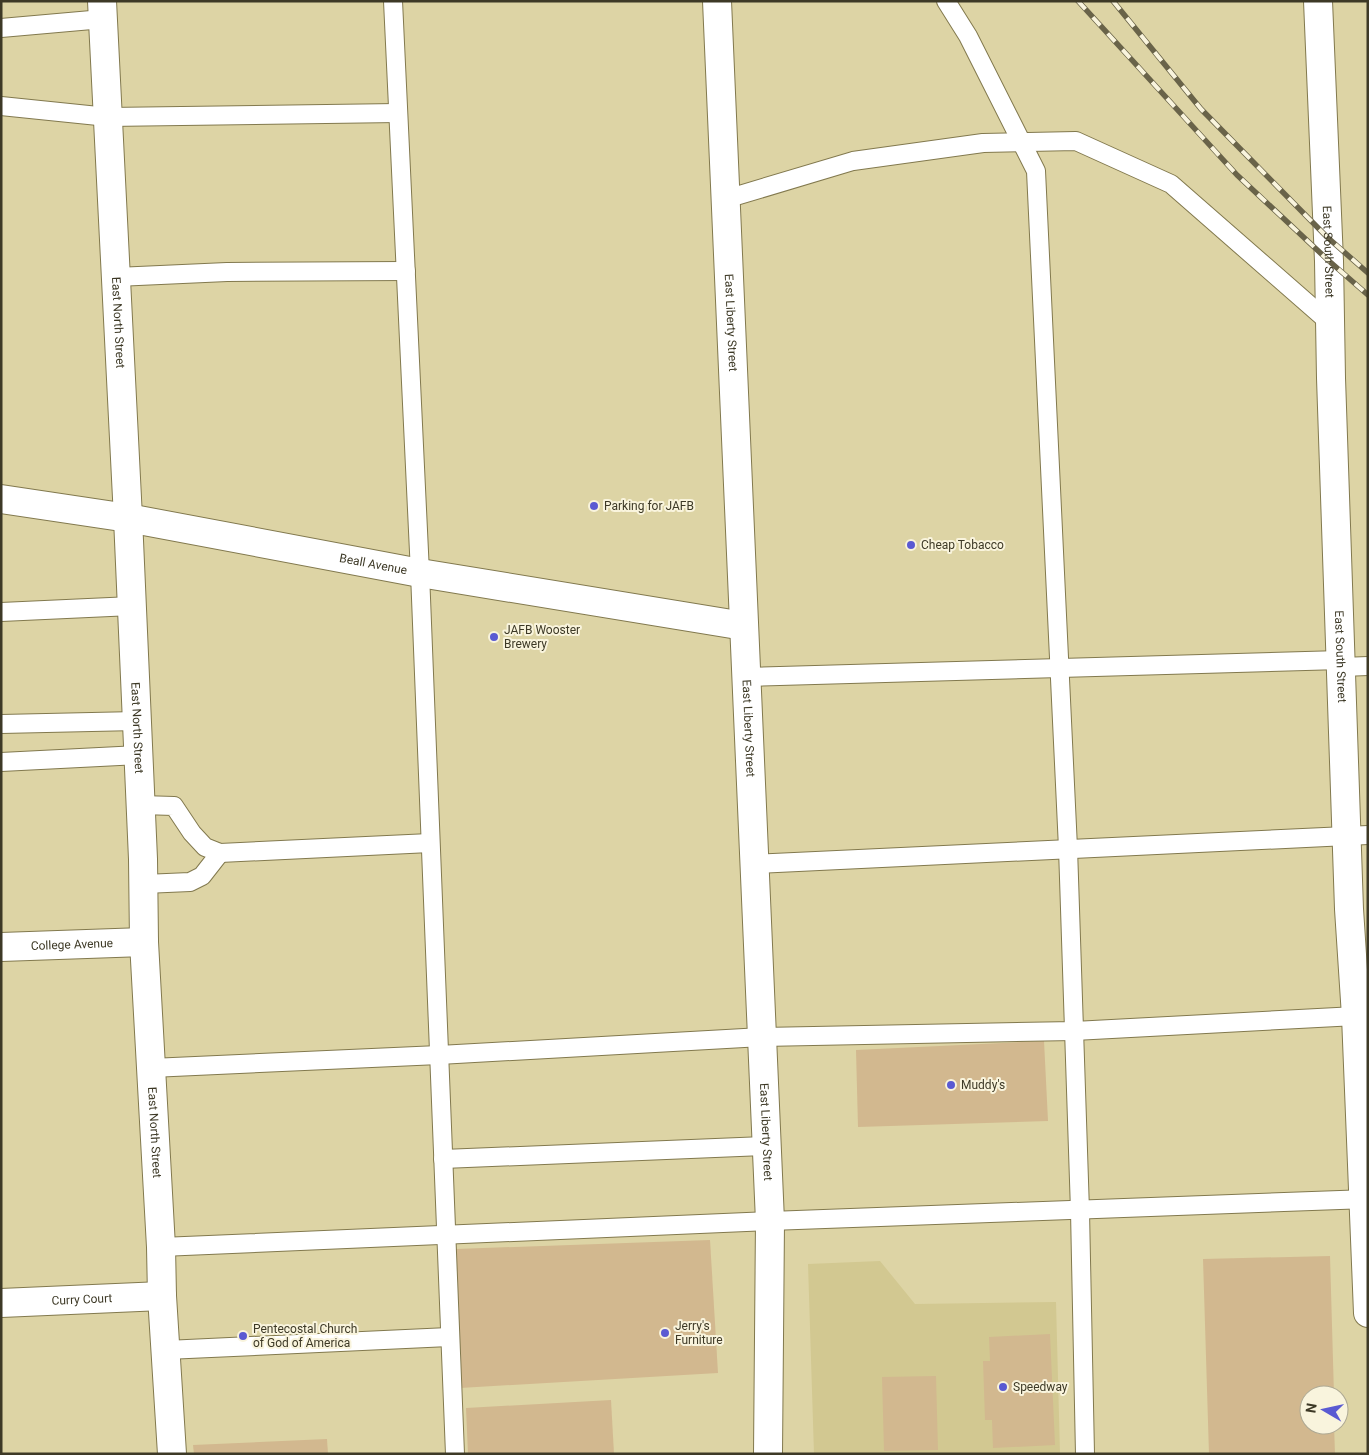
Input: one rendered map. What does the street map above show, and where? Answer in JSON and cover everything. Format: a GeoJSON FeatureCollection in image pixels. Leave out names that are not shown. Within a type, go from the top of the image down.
{"type":"FeatureCollection","features":[{"type":"Feature","properties":{"kind":"street","name":"East Liberty Street"},"geometry":{"type":"LineString","coordinates":[[718,1],[770,1221],[768,1454]]}},
{"type":"Feature","properties":{"kind":"street","name":"East South Street"},"geometry":{"type":"LineString","coordinates":[[1318,1],[1330,323],[1358,835],[1349,909],[1360,1020],[1368,1313]]}},
{"type":"Feature","properties":{"kind":"street","name":"East North Street"},"geometry":{"type":"LineString","coordinates":[[103,10],[141,805],[144,942],[172,1454]]}},
{"type":"Feature","properties":{"kind":"street","name":"Beall Avenue"},"geometry":{"type":"LineString","coordinates":[[1,498],[128,518],[420,573],[744,626]]}},
{"type":"Feature","properties":{"kind":"street","name":"College Avenue"},"geometry":{"type":"LineString","coordinates":[[1,947],[144,942]]}},
{"type":"Feature","properties":{"kind":"street","name":"Curry Court"},"geometry":{"type":"LineString","coordinates":[[1,1303],[162,1296]]}},
{"type":"Feature","properties":{"kind":"lane"},"geometry":{"type":"LineString","coordinates":[[393,1],[420,573],[455,1454]]}},
{"type":"Feature","properties":{"kind":"lane"},"geometry":{"type":"LineString","coordinates":[[946,1],[968,36],[1036,171],[1068,848],[1080,1211],[1085,1454]]}},
{"type":"Feature","properties":{"kind":"lane"},"geometry":{"type":"LineString","coordinates":[[1,28],[103,10]]}},
{"type":"Feature","properties":{"kind":"lane"},"geometry":{"type":"LineString","coordinates":[[1,106],[108,117],[398,113]]}},
{"type":"Feature","properties":{"kind":"lane"},"geometry":{"type":"LineString","coordinates":[[726,199],[853,160],[983,143],[1076,141],[1171,184],[1330,323]]}},
{"type":"Feature","properties":{"kind":"lane"},"geometry":{"type":"LineString","coordinates":[[116,277],[227,272],[406,271]]}},
{"type":"Feature","properties":{"kind":"lane"},"geometry":{"type":"LineString","coordinates":[[1,612],[132,606]]}},
{"type":"Feature","properties":{"kind":"lane"},"geometry":{"type":"LineString","coordinates":[[746,677],[1060,668],[1350,664]]}},
{"type":"Feature","properties":{"kind":"lane"},"geometry":{"type":"LineString","coordinates":[[1,724],[137,721]]}},
{"type":"Feature","properties":{"kind":"lane"},"geometry":{"type":"LineString","coordinates":[[1,762],[138,756]]}},
{"type":"Feature","properties":{"kind":"lane"},"geometry":{"type":"LineString","coordinates":[[141,805],[174,806],[192,833],[205,847],[220,853],[430,843]]}},
{"type":"Feature","properties":{"kind":"lane"},"geometry":{"type":"LineString","coordinates":[[754,864],[1358,835]]}},
{"type":"Feature","properties":{"kind":"lane"},"geometry":{"type":"LineString","coordinates":[[144,884],[190,882],[202,876],[220,853]]}},
{"type":"Feature","properties":{"kind":"lane"},"geometry":{"type":"LineString","coordinates":[[152,1068],[439,1056],[762,1037],[1074,1031],[1360,1020]]}},
{"type":"Feature","properties":{"kind":"lane"},"geometry":{"type":"LineString","coordinates":[[442,1159],[766,1146]]}},
{"type":"Feature","properties":{"kind":"lane"},"geometry":{"type":"LineString","coordinates":[[161,1247],[770,1221],[1365,1200]]}},
{"type":"Feature","properties":{"kind":"lane"},"geometry":{"type":"LineString","coordinates":[[166,1350],[449,1337]]}},
{"type":"Feature","properties":{"kind":"shaded area"},"geometry":{"type":"Polygon","coordinates":[[[880,1261],[915,1304],[1056,1302],[1060,1454],[814,1454],[808,1264],[880,1261]]]}},
{"type":"Feature","properties":{"kind":"building","name":"Muddy's"},"geometry":{"type":"Polygon","coordinates":[[[1044,1041],[1048,1121],[858,1127],[856,1050],[1044,1041]]]}},
{"type":"Feature","properties":{"kind":"building"},"geometry":{"type":"Polygon","coordinates":[[[710,1240],[718,1373],[460,1388],[456,1249],[710,1240]]]}},
{"type":"Feature","properties":{"kind":"building"},"geometry":{"type":"Polygon","coordinates":[[[1330,1256],[1334,1385],[1299,1385],[1299,1435],[1334,1435],[1335,1454],[1209,1454],[1203,1259],[1330,1256]]]}},
{"type":"Feature","properties":{"kind":"building"},"geometry":{"type":"Polygon","coordinates":[[[1050,1334],[1055,1445],[993,1448],[992,1420],[985,1420],[983,1361],[990,1361],[989,1337],[1050,1334]]]}},
{"type":"Feature","properties":{"kind":"building"},"geometry":{"type":"Polygon","coordinates":[[[936,1376],[938,1450],[884,1451],[882,1377],[936,1376]]]}},
{"type":"Feature","properties":{"kind":"building"},"geometry":{"type":"Polygon","coordinates":[[[611,1400],[614,1454],[468,1454],[466,1408],[611,1400]]]}},
{"type":"Feature","properties":{"kind":"building"},"geometry":{"type":"Polygon","coordinates":[[[327,1439],[328,1454],[194,1454],[193,1445],[327,1439]]]}},
{"type":"Feature","properties":{"kind":"railway"},"geometry":{"type":"LineString","coordinates":[[1078,1],[1237,175],[1368,295]]}},
{"type":"Feature","properties":{"kind":"railway"},"geometry":{"type":"LineString","coordinates":[[1113,1],[1201,109],[1327,237],[1368,273]]}},
{"type":"Feature","properties":{"kind":"place","name":"Parking for JAFB"},"geometry":{"type":"Point","coordinates":[594,506]}},
{"type":"Feature","properties":{"kind":"place","name":"Cheap Tobacco"},"geometry":{"type":"Point","coordinates":[911,545]}},
{"type":"Feature","properties":{"kind":"place","name":"JAFB Wooster Brewery"},"geometry":{"type":"Point","coordinates":[494,637]}},
{"type":"Feature","properties":{"kind":"place","name":"Muddy's"},"geometry":{"type":"Point","coordinates":[951,1085]}},
{"type":"Feature","properties":{"kind":"place","name":"Jerry's Furniture"},"geometry":{"type":"Point","coordinates":[665,1333]}},
{"type":"Feature","properties":{"kind":"place","name":"Pentecostal Church of God of America"},"geometry":{"type":"Point","coordinates":[243,1336]}},
{"type":"Feature","properties":{"kind":"place","name":"Speedway"},"geometry":{"type":"Point","coordinates":[1003,1387]}}]}
